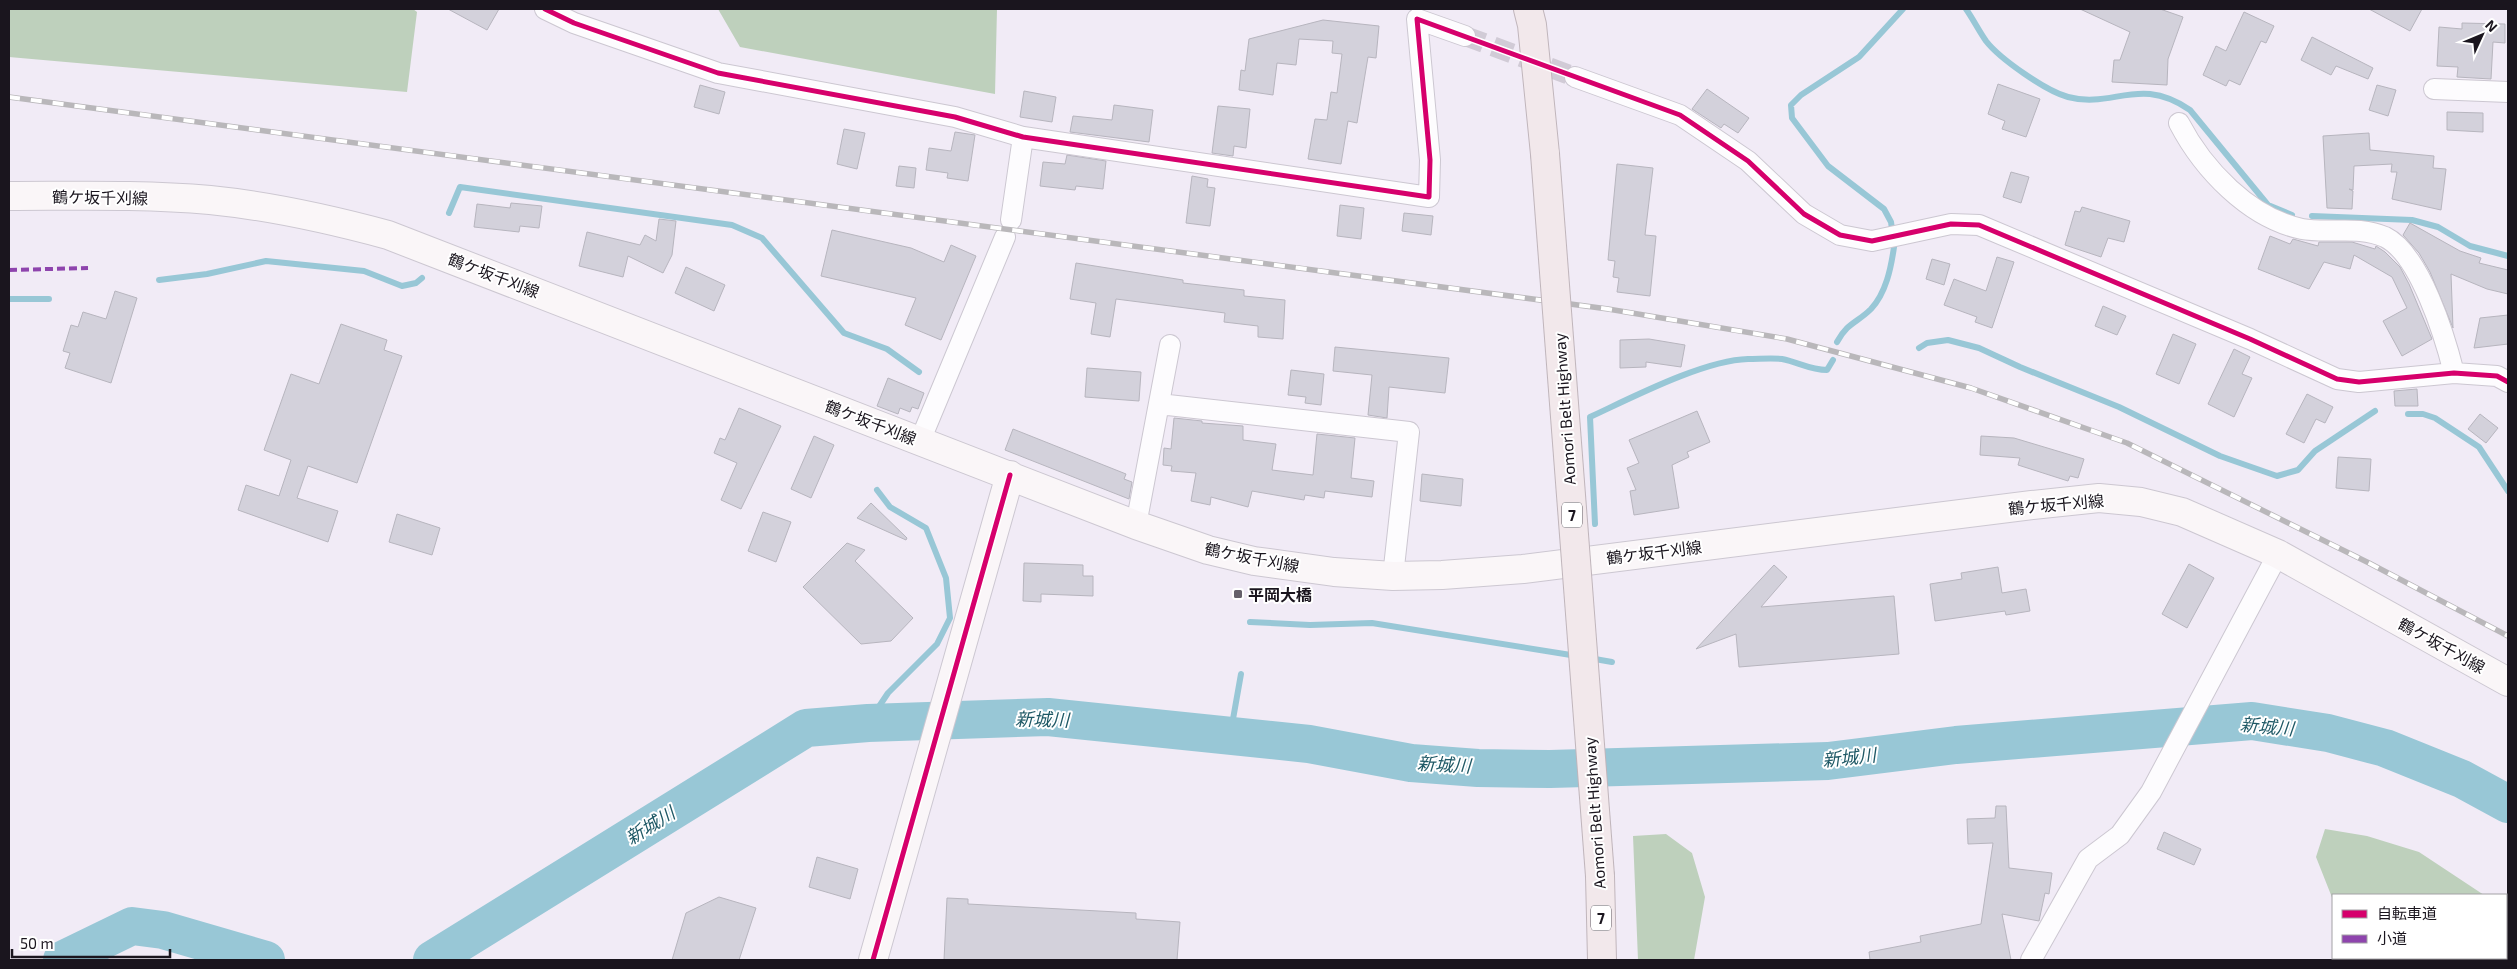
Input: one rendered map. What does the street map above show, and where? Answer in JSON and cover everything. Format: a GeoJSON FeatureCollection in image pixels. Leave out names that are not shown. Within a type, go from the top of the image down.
{"type":"FeatureCollection","features":[{"type":"Feature","properties":{"kind":"highway","name":"Aomori Belt Highway"},"geometry":{"type":"LineString","coordinates":[[1531,14],[1545,154],[1600,876],[1602,960]]}},
{"type":"Feature","properties":{"kind":"main road","name":"鶴ケ坂千刈線"},"geometry":{"type":"LineString","coordinates":[[9,196],[124,196],[207,200],[313,215],[388,235],[1136,525],[1208,550],[1254,561],[1334,572],[1393,576],[1442,575],[1523,569],[1907,519],[2098,498],[2141,502],[2182,512],[2278,554],[2508,682]]}},
{"type":"Feature","properties":{"kind":"main road"},"geometry":{"type":"LineString","coordinates":[[873,960],[1010,475]]}},
{"type":"Feature","properties":{"kind":"street"},"geometry":{"type":"LineString","coordinates":[[545,9],[574,22],[718,73],[955,117],[1023,137],[1429,197],[1430,160],[1417,19],[1464,36]]}},
{"type":"Feature","properties":{"kind":"street"},"geometry":{"type":"LineString","coordinates":[[1575,77],[1680,115],[1748,161],[1804,214],[1840,235],[1872,241],[1951,224],[1979,225],[2250,339],[2337,379],[2359,382],[2454,373],[2497,376],[2508,382]]}},
{"type":"Feature","properties":{"kind":"street"},"geometry":{"type":"LineString","coordinates":[[2434,89],[2508,92]]}},
{"type":"Feature","properties":{"kind":"street"},"geometry":{"type":"LineString","coordinates":[[2179,123],[2189,142],[2206,166],[2242,201],[2271,217],[2302,229],[2359,230],[2386,238],[2404,255],[2419,275],[2445,336],[2454,373]]}},
{"type":"Feature","properties":{"kind":"street"},"geometry":{"type":"LineString","coordinates":[[920,441],[1008,228],[1023,137]]}},
{"type":"Feature","properties":{"kind":"street"},"geometry":{"type":"LineString","coordinates":[[1136,525],[1170,345]]}},
{"type":"Feature","properties":{"kind":"street"},"geometry":{"type":"LineString","coordinates":[[1159,404],[1409,432],[1393,576]]}},
{"type":"Feature","properties":{"kind":"street"},"geometry":{"type":"LineString","coordinates":[[2031,960],[2088,859],[2120,835],[2151,792],[2223,654],[2264,584],[2278,554]]}},
{"type":"Feature","properties":{"kind":"green space"},"geometry":{"type":"Polygon","coordinates":[[[9,9],[413,9],[417,12],[407,92],[9,57],[9,9]]]}},
{"type":"Feature","properties":{"kind":"green space"},"geometry":{"type":"Polygon","coordinates":[[[718,9],[997,9],[995,94],[740,47],[718,9]]]}},
{"type":"Feature","properties":{"kind":"green space"},"geometry":{"type":"Polygon","coordinates":[[[2325,829],[2367,836],[2419,852],[2482,894],[2332,894],[2332,897],[2316,857],[2325,829]]]}},
{"type":"Feature","properties":{"kind":"green space"},"geometry":{"type":"Polygon","coordinates":[[[1666,834],[1692,853],[1705,897],[1694,960],[1638,960],[1633,836],[1666,834]]]}},
{"type":"Feature","properties":{"kind":"green space"},"geometry":{"type":"Polygon","coordinates":[[[2508,911],[2508,960],[2346,960],[2507,959],[2508,911]]]}},
{"type":"Feature","properties":{"kind":"building"},"geometry":{"type":"Polygon","coordinates":[[[448,9],[499,9],[487,30],[448,9]]]}},
{"type":"Feature","properties":{"kind":"building"},"geometry":{"type":"Polygon","coordinates":[[[2080,9],[2160,9],[2183,17],[2168,59],[2167,85],[2112,82],[2114,60],[2120,60],[2130,32],[2080,9]]]}},
{"type":"Feature","properties":{"kind":"building"},"geometry":{"type":"Polygon","coordinates":[[[2369,9],[2422,9],[2410,31],[2369,9]]]}},
{"type":"Feature","properties":{"kind":"building"},"geometry":{"type":"Polygon","coordinates":[[[2244,12],[2274,26],[2266,43],[2261,41],[2240,85],[2229,80],[2226,86],[2203,75],[2216,46],[2226,51],[2244,12]]]}},
{"type":"Feature","properties":{"kind":"building"},"geometry":{"type":"Polygon","coordinates":[[[1323,20],[1379,26],[1376,58],[1368,57],[1357,123],[1348,121],[1341,164],[1308,159],[1315,119],[1327,120],[1331,92],[1337,93],[1342,54],[1332,53],[1333,41],[1299,39],[1296,65],[1277,63],[1273,95],[1239,90],[1241,70],[1245,71],[1249,39],[1323,20]]]}},
{"type":"Feature","properties":{"kind":"building"},"geometry":{"type":"Polygon","coordinates":[[[2462,23],[2505,24],[2505,43],[2493,42],[2491,79],[2457,77],[2458,67],[2437,66],[2439,27],[2462,29],[2462,23]]]}},
{"type":"Feature","properties":{"kind":"building"},"geometry":{"type":"Polygon","coordinates":[[[2312,37],[2373,68],[2368,79],[2336,66],[2331,75],[2301,60],[2312,37]]]}},
{"type":"Feature","properties":{"kind":"building"},"geometry":{"type":"Polygon","coordinates":[[[1998,84],[2040,99],[2026,137],[2002,129],[2005,121],[1988,114],[1998,84]]]}},
{"type":"Feature","properties":{"kind":"building"},"geometry":{"type":"Polygon","coordinates":[[[700,85],[725,92],[719,114],[694,107],[700,85]]]}},
{"type":"Feature","properties":{"kind":"building"},"geometry":{"type":"Polygon","coordinates":[[[2377,85],[2396,90],[2388,116],[2369,110],[2377,85]]]}},
{"type":"Feature","properties":{"kind":"building"},"geometry":{"type":"Polygon","coordinates":[[[1707,89],[1749,118],[1738,133],[1724,124],[1721,128],[1692,109],[1707,89]]]}},
{"type":"Feature","properties":{"kind":"building"},"geometry":{"type":"Polygon","coordinates":[[[1024,91],[1056,97],[1052,122],[1020,117],[1024,91]]]}},
{"type":"Feature","properties":{"kind":"building"},"geometry":{"type":"Polygon","coordinates":[[[1114,105],[1153,110],[1149,142],[1070,132],[1073,116],[1112,120],[1114,105]]]}},
{"type":"Feature","properties":{"kind":"building"},"geometry":{"type":"Polygon","coordinates":[[[1218,106],[1250,109],[1246,148],[1234,146],[1233,156],[1212,153],[1218,106]]]}},
{"type":"Feature","properties":{"kind":"building"},"geometry":{"type":"Polygon","coordinates":[[[2447,112],[2483,113],[2483,132],[2447,130],[2447,112]]]}},
{"type":"Feature","properties":{"kind":"building"},"geometry":{"type":"Polygon","coordinates":[[[844,129],[865,133],[857,169],[837,164],[844,129]]]}},
{"type":"Feature","properties":{"kind":"building"},"geometry":{"type":"Polygon","coordinates":[[[955,132],[975,135],[968,181],[947,178],[948,173],[926,170],[929,148],[951,151],[955,132]]]}},
{"type":"Feature","properties":{"kind":"building"},"geometry":{"type":"Polygon","coordinates":[[[2369,133],[2370,150],[2434,156],[2433,168],[2446,169],[2441,210],[2392,199],[2397,172],[2391,172],[2392,164],[2354,166],[2353,190],[2349,189],[2353,191],[2352,209],[2327,208],[2323,136],[2369,133]]]}},
{"type":"Feature","properties":{"kind":"building"},"geometry":{"type":"Polygon","coordinates":[[[1067,155],[1106,161],[1103,189],[1076,186],[1075,190],[1040,186],[1043,162],[1065,164],[1067,155]]]}},
{"type":"Feature","properties":{"kind":"building"},"geometry":{"type":"Polygon","coordinates":[[[1617,164],[1653,168],[1645,235],[1656,236],[1650,296],[1617,292],[1619,278],[1613,277],[1615,261],[1608,260],[1617,164]]]}},
{"type":"Feature","properties":{"kind":"building"},"geometry":{"type":"Polygon","coordinates":[[[899,166],[916,168],[914,188],[896,186],[899,166]]]}},
{"type":"Feature","properties":{"kind":"building"},"geometry":{"type":"Polygon","coordinates":[[[2011,172],[2029,177],[2021,203],[2003,197],[2011,172]]]}},
{"type":"Feature","properties":{"kind":"building"},"geometry":{"type":"Polygon","coordinates":[[[1192,176],[1208,179],[1207,187],[1215,188],[1210,226],[1186,223],[1192,176]]]}},
{"type":"Feature","properties":{"kind":"building"},"geometry":{"type":"Polygon","coordinates":[[[511,203],[542,206],[539,228],[520,226],[519,232],[474,227],[477,204],[510,208],[511,203]]]}},
{"type":"Feature","properties":{"kind":"building"},"geometry":{"type":"Polygon","coordinates":[[[1340,205],[1364,208],[1361,239],[1337,236],[1340,205]]]}},
{"type":"Feature","properties":{"kind":"building"},"geometry":{"type":"Polygon","coordinates":[[[2082,207],[2130,221],[2124,242],[2108,238],[2101,257],[2065,245],[2075,211],[2080,212],[2082,207]]]}},
{"type":"Feature","properties":{"kind":"building"},"geometry":{"type":"Polygon","coordinates":[[[1404,213],[1433,216],[1431,235],[1402,231],[1404,213]]]}},
{"type":"Feature","properties":{"kind":"building"},"geometry":{"type":"Polygon","coordinates":[[[659,219],[676,221],[672,255],[663,273],[628,256],[623,277],[579,266],[587,232],[640,245],[645,235],[656,241],[659,219]]]}},
{"type":"Feature","properties":{"kind":"building"},"geometry":{"type":"Polygon","coordinates":[[[2410,223],[2460,251],[2481,258],[2479,263],[2508,270],[2508,294],[2487,289],[2451,274],[2453,328],[2430,272],[2419,253],[2403,235],[2410,223]]]}},
{"type":"Feature","properties":{"kind":"building"},"geometry":{"type":"Polygon","coordinates":[[[832,230],[911,248],[944,262],[951,245],[976,256],[941,340],[905,325],[916,298],[821,276],[832,230]]]}},
{"type":"Feature","properties":{"kind":"building"},"geometry":{"type":"Polygon","coordinates":[[[2270,236],[2290,244],[2293,239],[2318,246],[2319,242],[2352,242],[2375,249],[2376,246],[2400,267],[2432,339],[2402,356],[2383,321],[2407,308],[2392,277],[2354,255],[2350,269],[2324,262],[2309,289],[2258,269],[2270,236]]]}},
{"type":"Feature","properties":{"kind":"building"},"geometry":{"type":"Polygon","coordinates":[[[1997,257],[2014,262],[1992,328],[1975,322],[1977,317],[1944,305],[1954,279],[1986,291],[1997,257]]]}},
{"type":"Feature","properties":{"kind":"building"},"geometry":{"type":"Polygon","coordinates":[[[1932,259],[1950,264],[1944,285],[1926,279],[1932,259]]]}},
{"type":"Feature","properties":{"kind":"building"},"geometry":{"type":"Polygon","coordinates":[[[1076,263],[1183,280],[1183,283],[1244,290],[1244,296],[1285,300],[1283,339],[1258,337],[1258,326],[1224,322],[1225,313],[1116,299],[1110,337],[1091,334],[1096,303],[1070,299],[1076,263]]]}},
{"type":"Feature","properties":{"kind":"building"},"geometry":{"type":"Polygon","coordinates":[[[686,267],[725,285],[714,311],[675,293],[686,267]]]}},
{"type":"Feature","properties":{"kind":"building"},"geometry":{"type":"Polygon","coordinates":[[[115,291],[137,298],[111,383],[65,368],[70,353],[63,351],[71,325],[78,327],[83,312],[106,319],[115,291]]]}},
{"type":"Feature","properties":{"kind":"building"},"geometry":{"type":"Polygon","coordinates":[[[2103,306],[2126,316],[2117,335],[2095,326],[2103,306]]]}},
{"type":"Feature","properties":{"kind":"building"},"geometry":{"type":"Polygon","coordinates":[[[2508,315],[2508,344],[2474,348],[2480,318],[2508,315]]]}},
{"type":"Feature","properties":{"kind":"building"},"geometry":{"type":"Polygon","coordinates":[[[341,324],[387,340],[384,350],[402,356],[357,483],[308,466],[297,498],[338,511],[328,542],[238,510],[246,485],[279,496],[291,460],[264,450],[291,374],[319,384],[341,324]]]}},
{"type":"Feature","properties":{"kind":"building"},"geometry":{"type":"Polygon","coordinates":[[[2173,334],[2196,344],[2179,384],[2156,374],[2173,334]]]}},
{"type":"Feature","properties":{"kind":"building"},"geometry":{"type":"Polygon","coordinates":[[[1649,339],[1685,345],[1681,367],[1646,362],[1646,367],[1620,368],[1620,340],[1649,339]]]}},
{"type":"Feature","properties":{"kind":"building"},"geometry":{"type":"Polygon","coordinates":[[[1335,347],[1449,358],[1445,393],[1389,387],[1387,418],[1368,415],[1372,375],[1333,371],[1335,347]]]}},
{"type":"Feature","properties":{"kind":"building"},"geometry":{"type":"Polygon","coordinates":[[[2234,349],[2250,357],[2242,374],[2252,378],[2234,417],[2208,404],[2234,349]]]}},
{"type":"Feature","properties":{"kind":"building"},"geometry":{"type":"Polygon","coordinates":[[[1087,368],[1141,372],[1139,401],[1085,397],[1087,368]]]}},
{"type":"Feature","properties":{"kind":"building"},"geometry":{"type":"Polygon","coordinates":[[[1291,370],[1324,374],[1321,405],[1305,403],[1306,397],[1288,395],[1291,370]]]}},
{"type":"Feature","properties":{"kind":"building"},"geometry":{"type":"Polygon","coordinates":[[[888,378],[924,393],[918,409],[912,407],[910,412],[900,408],[898,414],[877,406],[888,378]]]}},
{"type":"Feature","properties":{"kind":"building"},"geometry":{"type":"Polygon","coordinates":[[[2417,389],[2418,406],[2395,406],[2394,391],[2417,389]]]}},
{"type":"Feature","properties":{"kind":"building"},"geometry":{"type":"Polygon","coordinates":[[[2307,394],[2333,407],[2325,423],[2316,419],[2304,443],[2286,434],[2307,394]]]}},
{"type":"Feature","properties":{"kind":"building"},"geometry":{"type":"Polygon","coordinates":[[[739,408],[781,426],[741,509],[721,500],[737,463],[714,453],[720,438],[725,440],[739,408]]]}},
{"type":"Feature","properties":{"kind":"building"},"geometry":{"type":"Polygon","coordinates":[[[1697,411],[1710,442],[1687,452],[1689,457],[1672,465],[1679,508],[1634,515],[1630,491],[1636,490],[1627,468],[1639,463],[1629,440],[1697,411]]]}},
{"type":"Feature","properties":{"kind":"building"},"geometry":{"type":"Polygon","coordinates":[[[2480,414],[2498,428],[2486,443],[2468,429],[2480,414]]]}},
{"type":"Feature","properties":{"kind":"building"},"geometry":{"type":"Polygon","coordinates":[[[1174,418],[1202,421],[1202,423],[1243,426],[1243,440],[1276,444],[1272,470],[1313,475],[1317,434],[1355,438],[1351,478],[1374,481],[1372,497],[1325,491],[1324,498],[1305,495],[1304,500],[1252,491],[1248,507],[1211,497],[1210,505],[1191,501],[1196,473],[1171,471],[1172,466],[1163,465],[1164,448],[1171,449],[1174,418]]]}},
{"type":"Feature","properties":{"kind":"building"},"geometry":{"type":"Polygon","coordinates":[[[1013,429],[1126,474],[1124,479],[1132,482],[1129,499],[1005,450],[1013,429]]]}},
{"type":"Feature","properties":{"kind":"building"},"geometry":{"type":"Polygon","coordinates":[[[814,436],[834,445],[811,498],[791,489],[814,436]]]}},
{"type":"Feature","properties":{"kind":"building"},"geometry":{"type":"Polygon","coordinates":[[[1981,436],[2014,438],[2084,459],[2078,478],[2070,476],[2068,481],[2018,465],[2020,458],[1980,455],[1981,436]]]}},
{"type":"Feature","properties":{"kind":"building"},"geometry":{"type":"Polygon","coordinates":[[[2338,457],[2371,459],[2369,491],[2336,488],[2338,457]]]}},
{"type":"Feature","properties":{"kind":"building"},"geometry":{"type":"Polygon","coordinates":[[[1422,474],[1463,479],[1461,506],[1420,501],[1422,474]]]}},
{"type":"Feature","properties":{"kind":"building"},"geometry":{"type":"Polygon","coordinates":[[[871,503],[907,538],[906,540],[857,518],[871,503]]]}},
{"type":"Feature","properties":{"kind":"building"},"geometry":{"type":"Polygon","coordinates":[[[763,512],[791,522],[776,562],[748,551],[763,512]]]}},
{"type":"Feature","properties":{"kind":"building"},"geometry":{"type":"Polygon","coordinates":[[[397,514],[440,528],[432,555],[389,542],[397,514]]]}},
{"type":"Feature","properties":{"kind":"building"},"geometry":{"type":"Polygon","coordinates":[[[847,543],[865,550],[855,561],[913,618],[891,641],[861,644],[803,587],[847,543]]]}},
{"type":"Feature","properties":{"kind":"building"},"geometry":{"type":"Polygon","coordinates":[[[1024,563],[1083,565],[1083,576],[1093,576],[1093,596],[1041,594],[1041,602],[1023,601],[1024,563]]]}},
{"type":"Feature","properties":{"kind":"building"},"geometry":{"type":"Polygon","coordinates":[[[2189,564],[2214,578],[2187,628],[2162,614],[2189,564]]]}},
{"type":"Feature","properties":{"kind":"building"},"geometry":{"type":"Polygon","coordinates":[[[1774,565],[1787,577],[1761,607],[1894,596],[1899,654],[1739,667],[1736,634],[1696,649],[1774,565]]]}},
{"type":"Feature","properties":{"kind":"building"},"geometry":{"type":"Polygon","coordinates":[[[1998,567],[2002,593],[2026,589],[2030,611],[2006,615],[2005,611],[1935,621],[1930,584],[1962,579],[1961,573],[1998,567]]]}},
{"type":"Feature","properties":{"kind":"building"},"geometry":{"type":"Polygon","coordinates":[[[1996,806],[2006,806],[2009,868],[2052,873],[2049,894],[2045,893],[2039,921],[2002,914],[2011,960],[1870,960],[1869,952],[1921,942],[1920,936],[1981,924],[1993,843],[1968,844],[1967,819],[1995,818],[1996,806]]]}},
{"type":"Feature","properties":{"kind":"building"},"geometry":{"type":"Polygon","coordinates":[[[2164,832],[2201,849],[2194,865],[2157,849],[2164,832]]]}},
{"type":"Feature","properties":{"kind":"building"},"geometry":{"type":"Polygon","coordinates":[[[817,857],[858,869],[850,899],[809,887],[817,857]]]}},
{"type":"Feature","properties":{"kind":"building"},"geometry":{"type":"Polygon","coordinates":[[[719,897],[756,908],[739,960],[672,960],[686,913],[719,897]]]}},
{"type":"Feature","properties":{"kind":"building"},"geometry":{"type":"Polygon","coordinates":[[[947,898],[968,899],[968,904],[1136,913],[1136,919],[1180,922],[1177,960],[944,960],[947,898]]]}},
{"type":"Feature","properties":{"kind":"waterway"},"geometry":{"type":"LineString","coordinates":[[1892,229],[1891,222],[1884,209],[1828,166],[1792,118],[1791,105],[1801,95],[1859,57],[1903,9]]}},
{"type":"Feature","properties":{"kind":"waterway"},"geometry":{"type":"LineString","coordinates":[[1966,9],[1986,41],[1993,48],[2024,74],[2059,94],[2084,100],[2141,94],[2156,95],[2172,100],[2190,110],[2268,205],[2292,215]]}},
{"type":"Feature","properties":{"kind":"waterway"},"geometry":{"type":"LineString","coordinates":[[449,213],[460,187],[732,225],[762,238],[844,333],[887,349],[919,372]]}},
{"type":"Feature","properties":{"kind":"waterway"},"geometry":{"type":"LineString","coordinates":[[2312,216],[2412,220],[2438,227],[2470,246],[2508,256]]}},
{"type":"Feature","properties":{"kind":"waterway"},"geometry":{"type":"LineString","coordinates":[[1837,342],[1849,326],[1866,314],[1876,303],[1884,288],[1894,247]]}},
{"type":"Feature","properties":{"kind":"waterway"},"geometry":{"type":"LineString","coordinates":[[159,280],[207,274],[266,261],[364,271],[402,286],[416,283],[422,278]]}},
{"type":"Feature","properties":{"kind":"waterway"},"geometry":{"type":"LineString","coordinates":[[9,299],[49,299]]}},
{"type":"Feature","properties":{"kind":"waterway"},"geometry":{"type":"LineString","coordinates":[[1919,348],[1927,343],[1948,340],[1979,348],[2020,367],[2119,407],[2220,456],[2277,476],[2298,470],[2315,451],[2375,411]]}},
{"type":"Feature","properties":{"kind":"waterway"},"geometry":{"type":"LineString","coordinates":[[1595,524],[1590,417],[1668,381],[1730,361],[1782,359],[1815,369],[1827,370],[1833,360]]}},
{"type":"Feature","properties":{"kind":"waterway"},"geometry":{"type":"LineString","coordinates":[[2408,414],[2423,414],[2435,418],[2479,447],[2508,491]]}},
{"type":"Feature","properties":{"kind":"waterway"},"geometry":{"type":"LineString","coordinates":[[868,723],[888,693],[937,644],[950,618],[946,578],[926,528],[890,507],[877,490]]}},
{"type":"Feature","properties":{"kind":"waterway"},"geometry":{"type":"LineString","coordinates":[[1250,622],[1310,625],[1372,623],[1577,656]]}},
{"type":"Feature","properties":{"kind":"waterway"},"geometry":{"type":"LineString","coordinates":[[1589,658],[1612,662]]}},
{"type":"Feature","properties":{"kind":"waterway"},"geometry":{"type":"LineString","coordinates":[[1230,736],[1241,674]]}},
{"type":"Feature","properties":{"kind":"waterway","name":"新城川"},"geometry":{"type":"LineString","coordinates":[[432,960],[806,728],[868,723],[1048,717],[1309,744],[1411,763],[1478,768],[1550,769],[1828,761],[1956,745],[2252,721],[2328,733],[2385,748],[2462,779],[2508,804]]}},
{"type":"Feature","properties":{"kind":"waterway","name":"新城川"},"geometry":{"type":"LineString","coordinates":[[62,960],[132,926],[163,930],[266,960]]}},
{"type":"Feature","properties":{"kind":"tunnel"},"geometry":{"type":"LineString","coordinates":[[1465,36],[1575,77]]}},
{"type":"Feature","properties":{"kind":"railway"},"geometry":{"type":"LineString","coordinates":[[9,97],[1608,309],[1787,339],[1971,388],[2127,443],[2369,563],[2508,636]]}},
{"type":"Feature","properties":{"kind":"marked path"},"geometry":{"type":"LineString","coordinates":[[9,270],[88,268]]}},
{"type":"Feature","properties":{"kind":"cycle path"},"geometry":{"type":"LineString","coordinates":[[545,9],[574,23],[718,73],[955,117],[1023,137],[1429,197],[1430,160],[1417,19],[1680,115],[1748,161],[1804,214],[1840,235],[1872,241],[1951,224],[1979,225],[2250,339],[2337,379],[2359,382],[2454,373],[2497,376],[2508,382]]}},
{"type":"Feature","properties":{"kind":"cycle path"},"geometry":{"type":"LineString","coordinates":[[873,960],[1010,475]]}},
{"type":"Feature","properties":{"kind":"place","name":"平岡大橋"},"geometry":{"type":"Point","coordinates":[1238,594]}}]}
